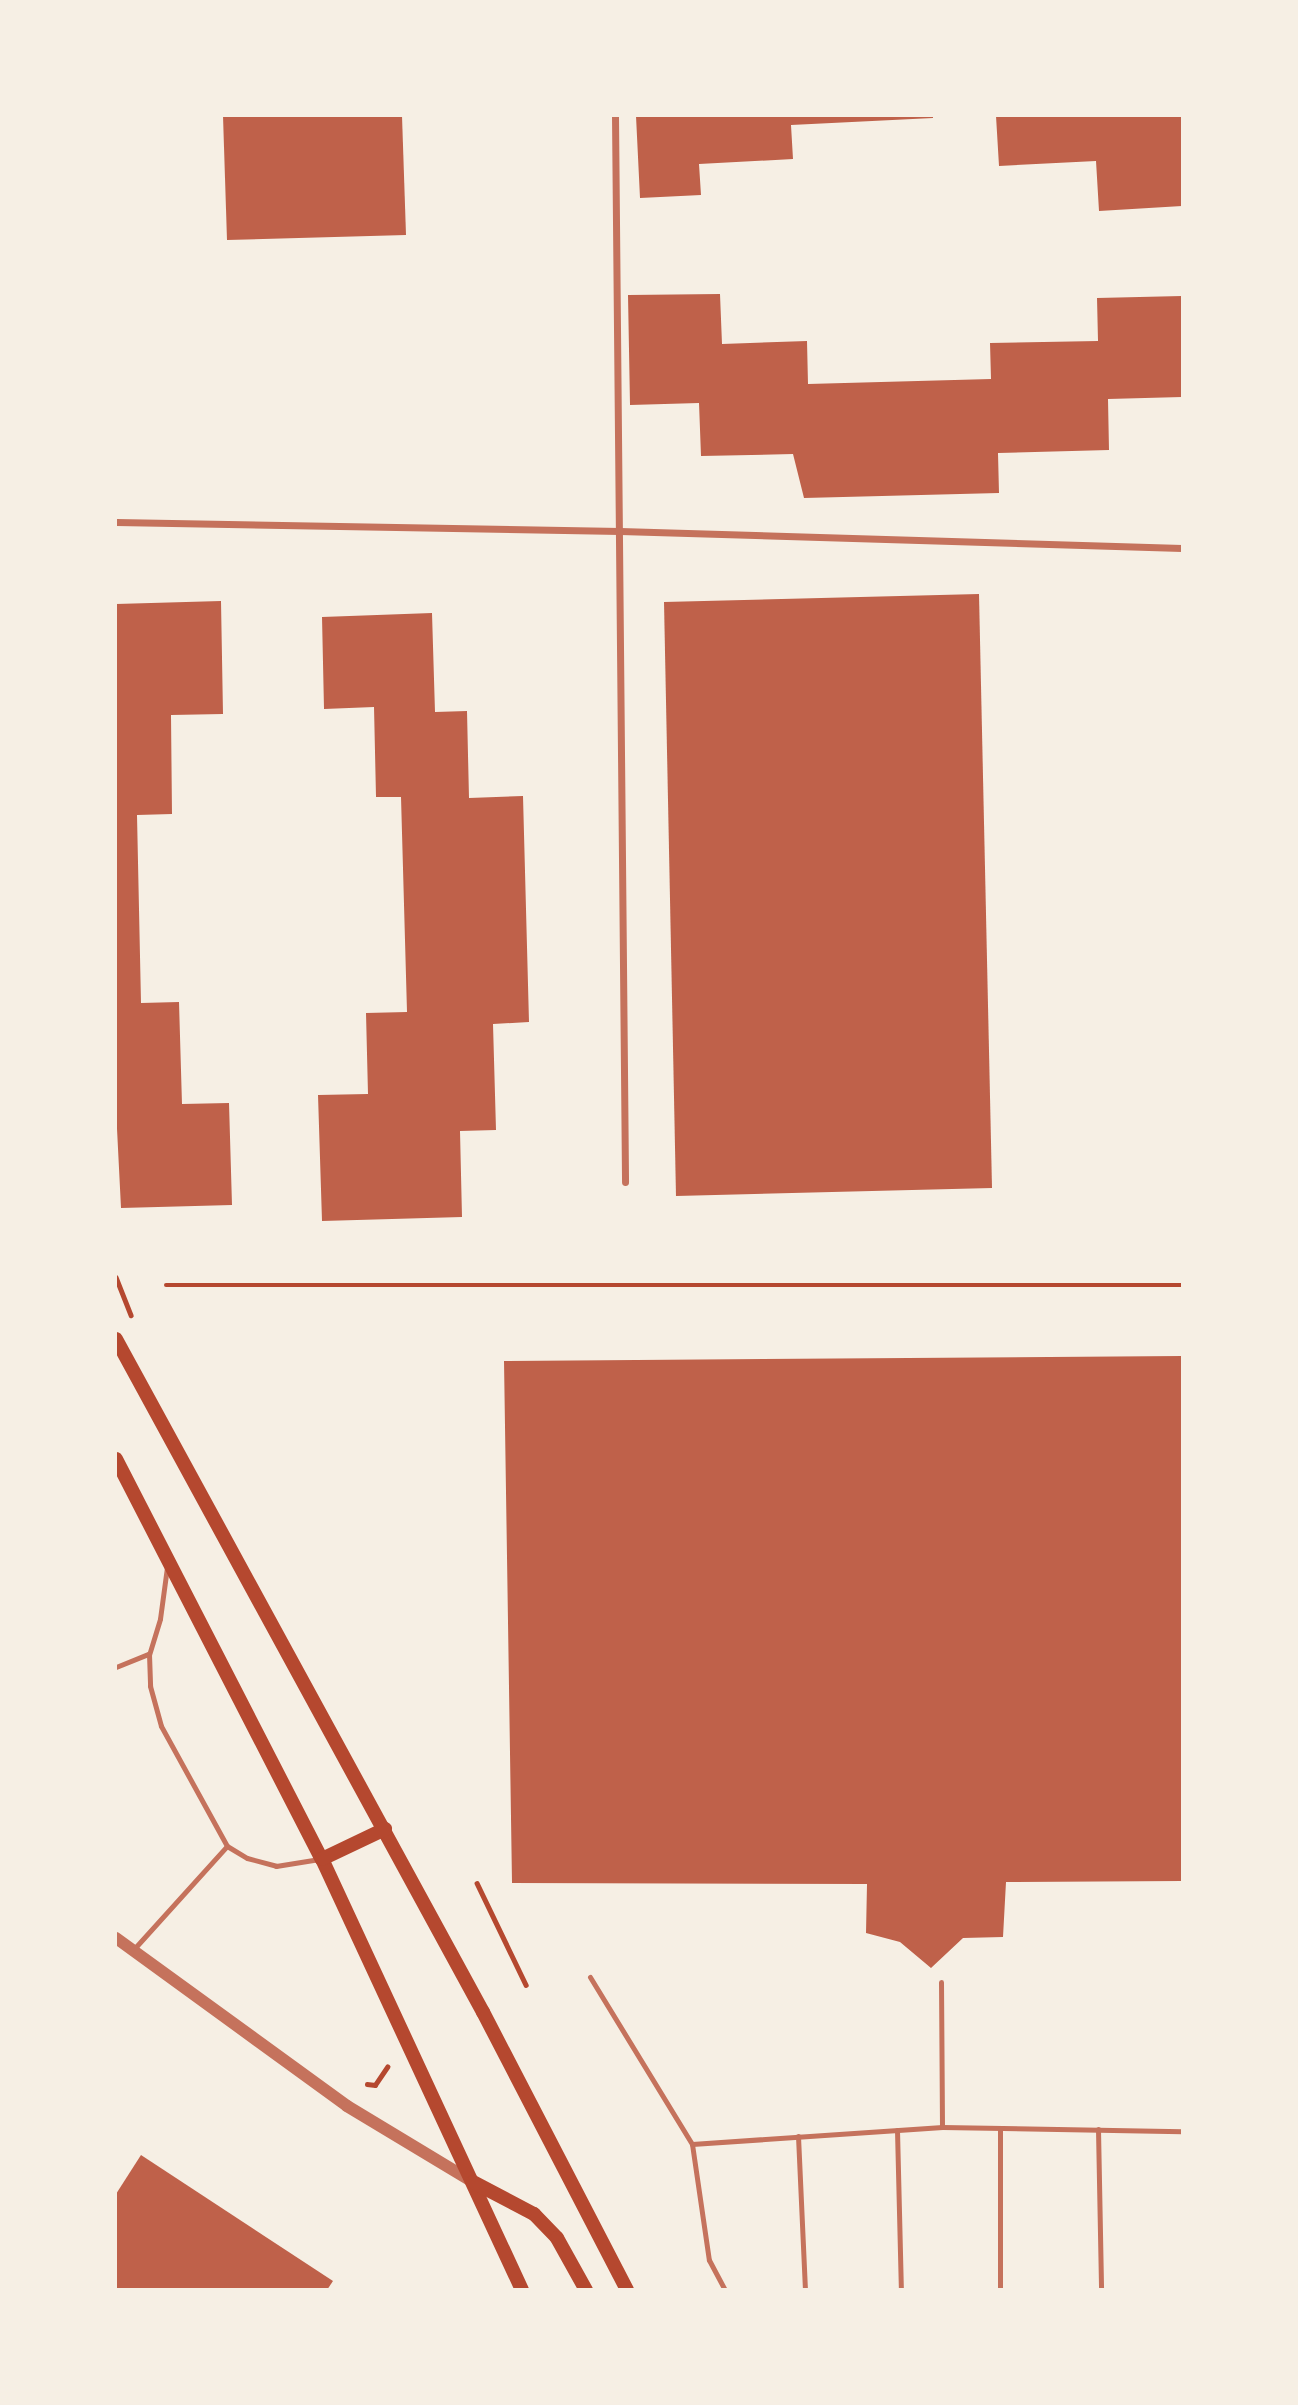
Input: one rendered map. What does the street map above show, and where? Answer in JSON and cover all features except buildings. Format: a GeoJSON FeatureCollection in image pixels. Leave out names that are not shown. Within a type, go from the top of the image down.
{"type":"FeatureCollection","features":[{"type":"Feature","properties":{"kind":"main road"},"geometry":{"type":"LineString","coordinates":[[116,1339],[384,1829],[627,2290]]}},
{"type":"Feature","properties":{"kind":"main road"},"geometry":{"type":"LineString","coordinates":[[116,1459],[322,1859],[522,2290]]}},
{"type":"Feature","properties":{"kind":"main road"},"geometry":{"type":"LineString","coordinates":[[322,1859],[384,1829]]}},
{"type":"Feature","properties":{"kind":"main road"},"geometry":{"type":"LineString","coordinates":[[473,2182],[534,2214],[557,2238],[586,2290]]}},
{"type":"Feature","properties":{"kind":"street"},"geometry":{"type":"LineString","coordinates":[[615,116],[625,1182]]}},
{"type":"Feature","properties":{"kind":"street"},"geometry":{"type":"LineString","coordinates":[[116,522],[620,531],[1182,548]]}},
{"type":"Feature","properties":{"kind":"street"},"geometry":{"type":"LineString","coordinates":[[116,1938],[347,2106],[473,2182]]}},
{"type":"Feature","properties":{"kind":"lane"},"geometry":{"type":"LineString","coordinates":[[166,1557],[168,1580],[149,1654],[150,1686],[161,1726],[227,1846],[247,1858],[276,1866],[322,1859]]}},
{"type":"Feature","properties":{"kind":"lane"},"geometry":{"type":"LineString","coordinates":[[116,1667],[149,1654]]}},
{"type":"Feature","properties":{"kind":"lane"},"geometry":{"type":"LineString","coordinates":[[131,1951],[227,1846]]}},
{"type":"Feature","properties":{"kind":"lane"},"geometry":{"type":"LineString","coordinates":[[590,1977],[692,2144],[709,2260],[725,2290]]}},
{"type":"Feature","properties":{"kind":"lane"},"geometry":{"type":"LineString","coordinates":[[942,1982],[942,2127]]}},
{"type":"Feature","properties":{"kind":"lane"},"geometry":{"type":"LineString","coordinates":[[692,2144],[942,2127],[1182,2131]]}},
{"type":"Feature","properties":{"kind":"lane"},"geometry":{"type":"LineString","coordinates":[[1000,2127],[1000,2290]]}},
{"type":"Feature","properties":{"kind":"lane"},"geometry":{"type":"LineString","coordinates":[[1098,2129],[1101,2290]]}},
{"type":"Feature","properties":{"kind":"lane"},"geometry":{"type":"LineString","coordinates":[[897,2130],[901,2290]]}},
{"type":"Feature","properties":{"kind":"lane"},"geometry":{"type":"LineString","coordinates":[[798,2136],[805,2290]]}},
{"type":"Feature","properties":{"kind":"path"},"geometry":{"type":"LineString","coordinates":[[166,1285],[1182,1284]]}},
{"type":"Feature","properties":{"kind":"path"},"geometry":{"type":"LineString","coordinates":[[477,1883],[526,1985]]}},
{"type":"Feature","properties":{"kind":"path"},"geometry":{"type":"LineString","coordinates":[[361,2083],[375,2085],[387,2073],[388,2060]]}}]}
